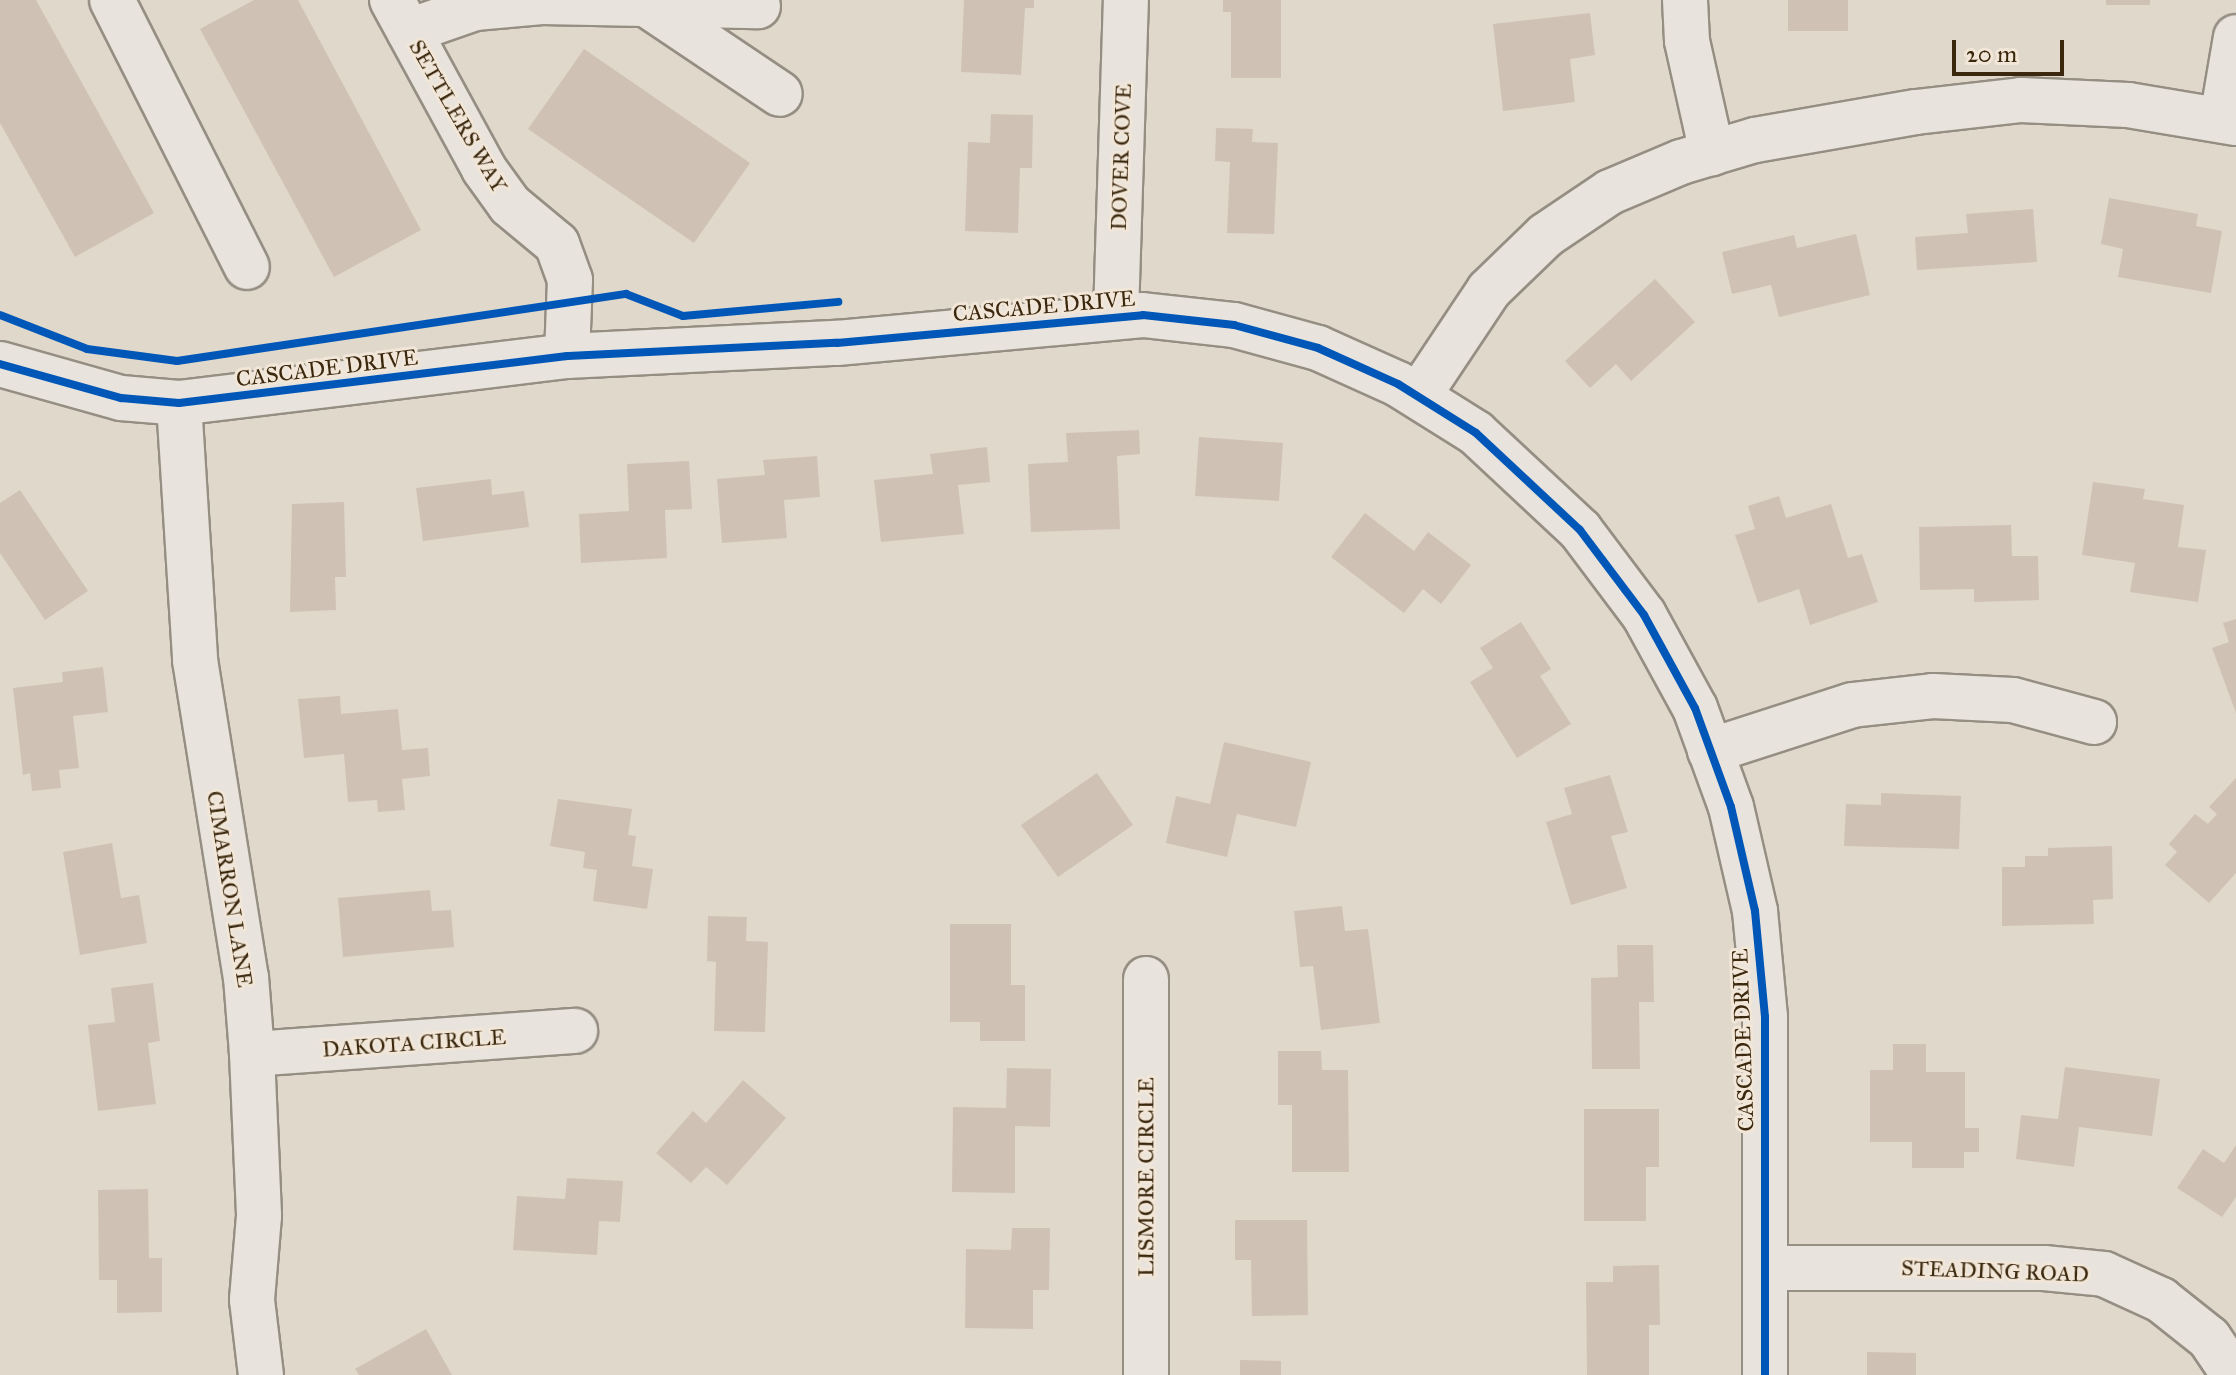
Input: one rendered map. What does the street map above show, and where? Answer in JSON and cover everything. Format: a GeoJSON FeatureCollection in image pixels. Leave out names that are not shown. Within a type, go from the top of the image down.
{"type":"FeatureCollection","features":[{"type":"Feature","properties":{"kind":"street"},"geometry":{"type":"LineString","coordinates":[[112,0],[247,267]]}},
{"type":"Feature","properties":{"kind":"street","name":"DOVER COVE"},"geometry":{"type":"LineString","coordinates":[[1116,315],[1126,0]]}},
{"type":"Feature","properties":{"kind":"street"},"geometry":{"type":"LineString","coordinates":[[1685,0],[1687,41],[1712,153]]}},
{"type":"Feature","properties":{"kind":"street"},"geometry":{"type":"LineString","coordinates":[[400,15],[542,2],[758,6]]}},
{"type":"Feature","properties":{"kind":"street"},"geometry":{"type":"LineString","coordinates":[[646,4],[780,94]]}},
{"type":"Feature","properties":{"kind":"street","name":"SETTLERS WAY"},"geometry":{"type":"LineString","coordinates":[[400,15],[484,169],[510,205],[557,244],[570,280],[567,356]]}},
{"type":"Feature","properties":{"kind":"street"},"geometry":{"type":"LineString","coordinates":[[1419,395],[1489,290],[1546,235],[1610,192],[1712,153],[1916,112],[2021,100],[2128,105],[2229,121],[2236,37]]}},
{"type":"Feature","properties":{"kind":"street","name":"CASCADE DRIVE"},"geometry":{"type":"LineString","coordinates":[[0,364],[121,398],[179,403],[567,356],[837,343],[1116,315],[1234,325],[1318,348],[1419,395],[1487,442],[1580,530],[1644,615],[1695,708],[1731,807],[1755,911],[1765,1017],[1765,1375]]}},
{"type":"Feature","properties":{"kind":"street","name":"CIMARRON LANE"},"geometry":{"type":"LineString","coordinates":[[179,403],[195,660],[246,977],[259,1216],[252,1300],[261,1375]]}},
{"type":"Feature","properties":{"kind":"street"},"geometry":{"type":"LineString","coordinates":[[1710,751],[1852,705],[1933,696],[2013,700],[2094,722]]}},
{"type":"Feature","properties":{"kind":"street","name":"LISMORE CIRCLE"},"geometry":{"type":"LineString","coordinates":[[1146,979],[1146,1375]]}},
{"type":"Feature","properties":{"kind":"street","name":"DAKOTA CIRCLE"},"geometry":{"type":"LineString","coordinates":[[252,1054],[575,1031]]}},
{"type":"Feature","properties":{"kind":"street","name":"STEADING ROAD"},"geometry":{"type":"LineString","coordinates":[[1765,1268],[2044,1268],[2104,1274],[2161,1300],[2209,1338],[2234,1375]]}},
{"type":"Feature","properties":{"kind":"building"},"geometry":{"type":"Polygon","coordinates":[[[0,0],[36,0],[154,213],[75,257],[0,123],[0,0]]]}},
{"type":"Feature","properties":{"kind":"building"},"geometry":{"type":"Polygon","coordinates":[[[254,0],[298,0],[421,230],[334,277],[200,29],[254,0]]]}},
{"type":"Feature","properties":{"kind":"building"},"geometry":{"type":"Polygon","coordinates":[[[964,0],[1034,0],[1034,8],[1025,8],[1021,75],[961,72],[964,0]]]}},
{"type":"Feature","properties":{"kind":"building"},"geometry":{"type":"Polygon","coordinates":[[[1223,0],[1281,0],[1281,78],[1231,78],[1231,12],[1223,12],[1223,0]]]}},
{"type":"Feature","properties":{"kind":"building"},"geometry":{"type":"Polygon","coordinates":[[[1788,0],[1848,0],[1848,31],[1788,31],[1788,0]]]}},
{"type":"Feature","properties":{"kind":"building"},"geometry":{"type":"Polygon","coordinates":[[[2106,0],[2150,0],[2150,5],[2106,5],[2106,0]]]}},
{"type":"Feature","properties":{"kind":"building"},"geometry":{"type":"Polygon","coordinates":[[[1590,13],[1595,55],[1570,59],[1575,102],[1503,111],[1493,24],[1590,13]]]}},
{"type":"Feature","properties":{"kind":"building"},"geometry":{"type":"Polygon","coordinates":[[[584,49],[750,163],[694,243],[528,129],[584,49]]]}},
{"type":"Feature","properties":{"kind":"building"},"geometry":{"type":"Polygon","coordinates":[[[991,114],[1033,115],[1032,168],[1020,168],[1018,233],[965,231],[968,142],[990,143],[991,114]]]}},
{"type":"Feature","properties":{"kind":"building"},"geometry":{"type":"Polygon","coordinates":[[[1216,128],[1253,129],[1252,142],[1278,143],[1274,234],[1227,233],[1230,162],[1215,161],[1216,128]]]}},
{"type":"Feature","properties":{"kind":"building"},"geometry":{"type":"Polygon","coordinates":[[[2109,198],[2198,214],[2196,226],[2222,231],[2211,293],[2118,277],[2123,249],[2101,244],[2109,198]]]}},
{"type":"Feature","properties":{"kind":"building"},"geometry":{"type":"Polygon","coordinates":[[[2033,209],[2037,262],[1917,270],[1915,237],[1968,233],[1966,214],[2033,209]]]}},
{"type":"Feature","properties":{"kind":"building"},"geometry":{"type":"Polygon","coordinates":[[[1856,234],[1870,295],[1779,317],[1771,285],[1732,294],[1722,252],[1794,235],[1797,248],[1856,234]]]}},
{"type":"Feature","properties":{"kind":"building"},"geometry":{"type":"Polygon","coordinates":[[[1655,279],[1695,322],[1631,381],[1616,364],[1590,388],[1565,361],[1655,279]]]}},
{"type":"Feature","properties":{"kind":"building"},"geometry":{"type":"Polygon","coordinates":[[[1139,430],[1140,454],[1117,456],[1120,529],[1031,532],[1028,464],[1068,462],[1066,433],[1139,430]]]}},
{"type":"Feature","properties":{"kind":"building"},"geometry":{"type":"Polygon","coordinates":[[[1199,437],[1283,443],[1279,501],[1195,496],[1199,437]]]}},
{"type":"Feature","properties":{"kind":"building"},"geometry":{"type":"Polygon","coordinates":[[[987,447],[990,482],[958,485],[964,534],[881,542],[874,480],[933,474],[930,454],[987,447]]]}},
{"type":"Feature","properties":{"kind":"building"},"geometry":{"type":"Polygon","coordinates":[[[817,456],[820,497],[784,500],[787,538],[722,543],[717,479],[765,475],[763,460],[817,456]]]}},
{"type":"Feature","properties":{"kind":"building"},"geometry":{"type":"Polygon","coordinates":[[[689,461],[692,509],[665,510],[667,558],[581,563],[579,514],[629,511],[627,464],[689,461]]]}},
{"type":"Feature","properties":{"kind":"building"},"geometry":{"type":"Polygon","coordinates":[[[491,479],[492,495],[524,491],[529,527],[423,541],[416,488],[491,479]]]}},
{"type":"Feature","properties":{"kind":"building"},"geometry":{"type":"Polygon","coordinates":[[[2093,482],[2145,489],[2143,499],[2184,505],[2178,547],[2206,550],[2198,602],[2130,592],[2135,563],[2082,555],[2093,482]]]}},
{"type":"Feature","properties":{"kind":"building"},"geometry":{"type":"Polygon","coordinates":[[[20,490],[88,591],[45,620],[0,553],[0,503],[20,490]]]}},
{"type":"Feature","properties":{"kind":"building"},"geometry":{"type":"Polygon","coordinates":[[[1779,496],[1786,518],[1831,504],[1848,558],[1862,554],[1878,602],[1810,625],[1799,589],[1758,603],[1735,535],[1755,529],[1748,506],[1779,496]]]}},
{"type":"Feature","properties":{"kind":"building"},"geometry":{"type":"Polygon","coordinates":[[[344,502],[346,577],[335,577],[336,610],[290,612],[292,504],[344,502]]]}},
{"type":"Feature","properties":{"kind":"building"},"geometry":{"type":"Polygon","coordinates":[[[1365,513],[1414,551],[1428,532],[1471,565],[1441,604],[1423,589],[1404,613],[1331,557],[1365,513]]]}},
{"type":"Feature","properties":{"kind":"building"},"geometry":{"type":"Polygon","coordinates":[[[2011,525],[2012,556],[2038,556],[2039,600],[1974,602],[1974,589],[1920,590],[1919,527],[2011,525]]]}},
{"type":"Feature","properties":{"kind":"building"},"geometry":{"type":"Polygon","coordinates":[[[2236,619],[2236,713],[2212,648],[2229,642],[2223,623],[2236,619]]]}},
{"type":"Feature","properties":{"kind":"building"},"geometry":{"type":"Polygon","coordinates":[[[1521,622],[1551,669],[1540,676],[1571,724],[1517,758],[1470,682],[1493,668],[1480,648],[1521,622]]]}},
{"type":"Feature","properties":{"kind":"building"},"geometry":{"type":"Polygon","coordinates":[[[103,667],[108,712],[73,716],[79,768],[59,770],[61,788],[32,791],[30,773],[23,775],[13,688],[63,682],[62,672],[103,667]]]}},
{"type":"Feature","properties":{"kind":"building"},"geometry":{"type":"Polygon","coordinates":[[[340,696],[341,714],[398,709],[402,750],[428,748],[430,776],[402,779],[405,810],[378,812],[377,800],[348,802],[344,754],[304,758],[298,699],[340,696]]]}},
{"type":"Feature","properties":{"kind":"building"},"geometry":{"type":"Polygon","coordinates":[[[1224,742],[1311,762],[1296,827],[1237,814],[1227,857],[1166,843],[1176,796],[1210,804],[1224,742]]]}},
{"type":"Feature","properties":{"kind":"building"},"geometry":{"type":"Polygon","coordinates":[[[1097,773],[1133,825],[1058,877],[1021,825],[1097,773]]]}},
{"type":"Feature","properties":{"kind":"building"},"geometry":{"type":"Polygon","coordinates":[[[1610,775],[1628,832],[1611,836],[1627,888],[1571,905],[1546,822],[1572,814],[1564,788],[1610,775]]]}},
{"type":"Feature","properties":{"kind":"building"},"geometry":{"type":"Polygon","coordinates":[[[2236,778],[2236,873],[2209,903],[2165,865],[2177,852],[2169,844],[2195,814],[2208,824],[2217,814],[2209,807],[2236,778]]]}},
{"type":"Feature","properties":{"kind":"building"},"geometry":{"type":"Polygon","coordinates":[[[1881,793],[1961,796],[1959,849],[1844,846],[1846,804],[1881,805],[1881,793]]]}},
{"type":"Feature","properties":{"kind":"building"},"geometry":{"type":"Polygon","coordinates":[[[558,799],[632,809],[628,835],[636,836],[632,866],[653,869],[647,909],[593,901],[597,870],[583,868],[585,852],[550,846],[558,799]]]}},
{"type":"Feature","properties":{"kind":"building"},"geometry":{"type":"Polygon","coordinates":[[[112,843],[121,898],[139,895],[147,943],[80,955],[63,852],[112,843]]]}},
{"type":"Feature","properties":{"kind":"building"},"geometry":{"type":"Polygon","coordinates":[[[2112,846],[2113,899],[2093,900],[2094,924],[2002,926],[2002,867],[2025,867],[2025,856],[2048,856],[2048,848],[2112,846]]]}},
{"type":"Feature","properties":{"kind":"building"},"geometry":{"type":"Polygon","coordinates":[[[430,890],[432,911],[451,910],[454,947],[343,957],[338,898],[430,890]]]}},
{"type":"Feature","properties":{"kind":"building"},"geometry":{"type":"Polygon","coordinates":[[[1342,906],[1345,931],[1368,929],[1380,1023],[1321,1030],[1313,966],[1300,967],[1294,911],[1342,906]]]}},
{"type":"Feature","properties":{"kind":"building"},"geometry":{"type":"Polygon","coordinates":[[[708,916],[747,917],[746,941],[768,942],[765,1032],[714,1031],[716,962],[707,961],[708,916]]]}},
{"type":"Feature","properties":{"kind":"building"},"geometry":{"type":"Polygon","coordinates":[[[950,924],[1011,924],[1011,985],[1025,985],[1025,1041],[980,1041],[980,1022],[950,1022],[950,924]]]}},
{"type":"Feature","properties":{"kind":"building"},"geometry":{"type":"Polygon","coordinates":[[[1617,945],[1653,945],[1654,1002],[1639,1002],[1640,1069],[1592,1069],[1591,978],[1618,977],[1617,945]]]}},
{"type":"Feature","properties":{"kind":"building"},"geometry":{"type":"Polygon","coordinates":[[[153,983],[160,1041],[148,1043],[156,1104],[98,1111],[88,1025],[115,1022],[111,988],[153,983]]]}},
{"type":"Feature","properties":{"kind":"building"},"geometry":{"type":"Polygon","coordinates":[[[1893,1044],[1926,1044],[1926,1072],[1965,1072],[1965,1128],[1979,1128],[1979,1152],[1964,1152],[1964,1168],[1912,1168],[1912,1142],[1870,1142],[1870,1070],[1893,1070],[1893,1044]]]}},
{"type":"Feature","properties":{"kind":"building"},"geometry":{"type":"Polygon","coordinates":[[[1278,1051],[1321,1051],[1322,1070],[1348,1070],[1349,1172],[1292,1172],[1292,1105],[1278,1105],[1278,1051]]]}},
{"type":"Feature","properties":{"kind":"building"},"geometry":{"type":"Polygon","coordinates":[[[2065,1067],[2160,1079],[2152,1136],[2079,1127],[2074,1167],[2016,1159],[2021,1115],[2058,1119],[2065,1067]]]}},
{"type":"Feature","properties":{"kind":"building"},"geometry":{"type":"Polygon","coordinates":[[[1007,1068],[1051,1069],[1050,1127],[1015,1126],[1015,1193],[952,1192],[953,1107],[1006,1108],[1007,1068]]]}},
{"type":"Feature","properties":{"kind":"building"},"geometry":{"type":"Polygon","coordinates":[[[743,1080],[786,1118],[727,1185],[706,1167],[691,1183],[656,1153],[693,1111],[706,1123],[743,1080]]]}},
{"type":"Feature","properties":{"kind":"building"},"geometry":{"type":"Polygon","coordinates":[[[1584,1109],[1659,1109],[1659,1167],[1646,1167],[1646,1221],[1584,1221],[1584,1109]]]}},
{"type":"Feature","properties":{"kind":"building"},"geometry":{"type":"Polygon","coordinates":[[[2236,1145],[2236,1197],[2222,1217],[2177,1188],[2203,1149],[2224,1163],[2236,1145]]]}},
{"type":"Feature","properties":{"kind":"building"},"geometry":{"type":"Polygon","coordinates":[[[567,1178],[623,1181],[620,1222],[599,1221],[597,1255],[513,1250],[517,1196],[565,1199],[567,1178]]]}},
{"type":"Feature","properties":{"kind":"building"},"geometry":{"type":"Polygon","coordinates":[[[148,1189],[149,1258],[162,1258],[162,1312],[117,1313],[117,1280],[99,1280],[98,1190],[148,1189]]]}},
{"type":"Feature","properties":{"kind":"building"},"geometry":{"type":"Polygon","coordinates":[[[1235,1220],[1307,1220],[1308,1315],[1252,1316],[1251,1260],[1235,1260],[1235,1220]]]}},
{"type":"Feature","properties":{"kind":"building"},"geometry":{"type":"Polygon","coordinates":[[[1012,1228],[1050,1228],[1049,1290],[1033,1290],[1033,1329],[965,1328],[966,1249],[1011,1250],[1012,1228]]]}},
{"type":"Feature","properties":{"kind":"building"},"geometry":{"type":"Polygon","coordinates":[[[1659,1265],[1660,1325],[1649,1325],[1649,1375],[1587,1375],[1586,1282],[1613,1282],[1613,1266],[1659,1265]]]}},
{"type":"Feature","properties":{"kind":"building"},"geometry":{"type":"Polygon","coordinates":[[[426,1329],[452,1375],[359,1375],[355,1369],[426,1329]]]}},
{"type":"Feature","properties":{"kind":"building"},"geometry":{"type":"Polygon","coordinates":[[[1867,1352],[1916,1353],[1916,1375],[1867,1375],[1867,1352]]]}},
{"type":"Feature","properties":{"kind":"building"},"geometry":{"type":"Polygon","coordinates":[[[1240,1360],[1281,1361],[1281,1375],[1240,1375],[1240,1360]]]}},
{"type":"Feature","properties":{"kind":"cycle path"},"geometry":{"type":"LineString","coordinates":[[0,315],[87,349],[177,361],[626,294],[683,316],[838,302]]}},
{"type":"Feature","properties":{"kind":"cycle path"},"geometry":{"type":"LineString","coordinates":[[0,364],[121,398],[179,403],[567,356],[837,343],[1143,315],[1234,325],[1318,348],[1398,384],[1476,433],[1580,530],[1644,615],[1695,708],[1731,807],[1755,911],[1765,1017],[1765,1375]]}}]}
